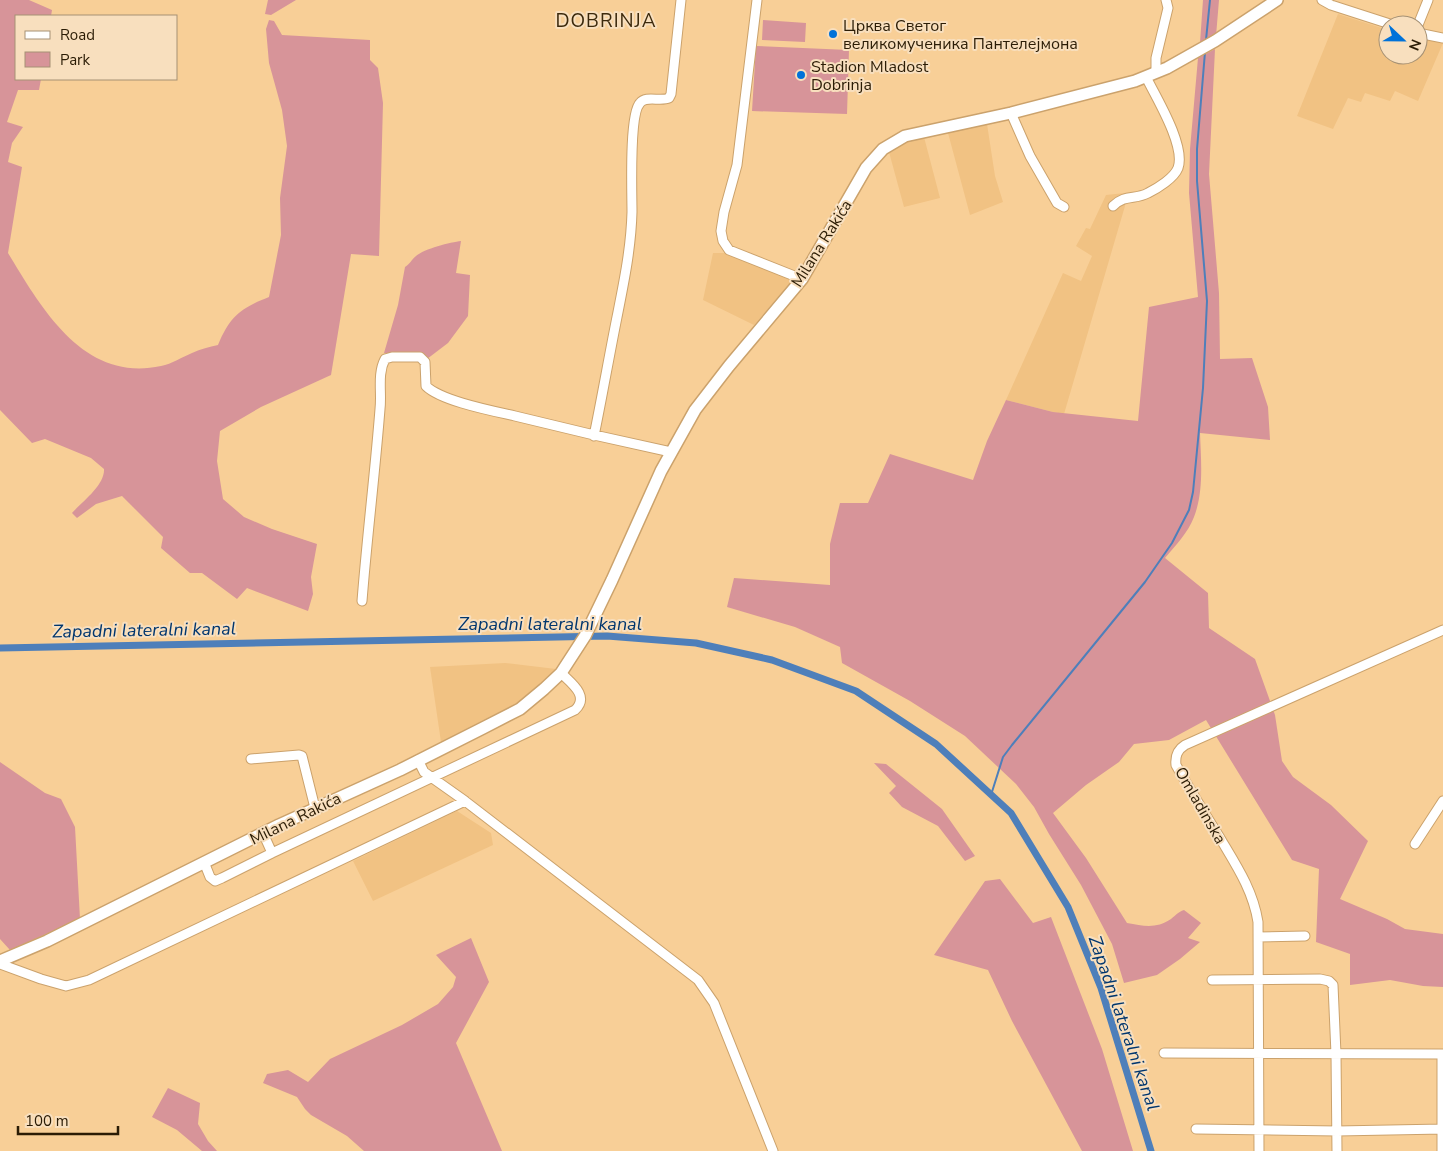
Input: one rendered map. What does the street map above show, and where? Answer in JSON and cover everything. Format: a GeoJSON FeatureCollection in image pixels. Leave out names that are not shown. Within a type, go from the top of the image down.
{"type":"FeatureCollection","features":[{"type":"Feature","properties":{"kind":"main road","name":"Milana Rakića"},"geometry":{"type":"LineString","coordinates":[[0,962],[47,941],[263,833],[418,760],[520,709],[533,699],[561,673],[573,655],[593,619],[661,471],[695,410],[802,279],[866,168],[883,149],[906,136],[1011,114],[1116,88],[1151,75],[1215,42],[1277,0]]}},
{"type":"Feature","properties":{"kind":"street"},"geometry":{"type":"LineString","coordinates":[[594,436],[630,252],[632,144],[636,110],[639,103],[644,100],[664,100],[669,98],[671,94],[681,0]]}},
{"type":"Feature","properties":{"kind":"street"},"geometry":{"type":"LineString","coordinates":[[757,0],[737,165],[724,212],[721,231],[723,241],[729,250],[802,279]]}},
{"type":"Feature","properties":{"kind":"street"},"geometry":{"type":"LineString","coordinates":[[1113,206],[1123,198],[1144,195],[1150,192],[1171,176],[1178,168],[1179,156],[1172,131],[1151,75],[1168,8],[1166,0]]}},
{"type":"Feature","properties":{"kind":"street"},"geometry":{"type":"LineString","coordinates":[[1322,0],[1378,20]]}},
{"type":"Feature","properties":{"kind":"street"},"geometry":{"type":"LineString","coordinates":[[1422,15],[1428,0]]}},
{"type":"Feature","properties":{"kind":"street"},"geometry":{"type":"LineString","coordinates":[[1428,35],[1443,38]]}},
{"type":"Feature","properties":{"kind":"street"},"geometry":{"type":"LineString","coordinates":[[1011,114],[1030,156],[1057,203],[1064,207]]}},
{"type":"Feature","properties":{"kind":"street"},"geometry":{"type":"LineString","coordinates":[[362,601],[368,520],[381,407],[381,372],[385,359],[392,357],[420,357],[425,362],[426,386],[432,392],[477,407],[594,436],[672,452]]}},
{"type":"Feature","properties":{"kind":"street","name":"Omladinska"},"geometry":{"type":"LineString","coordinates":[[1259,1151],[1258,937],[1256,910],[1249,889],[1176,765],[1177,752],[1185,745],[1443,630]]}},
{"type":"Feature","properties":{"kind":"street"},"geometry":{"type":"LineString","coordinates":[[204,862],[210,878],[215,881],[575,710],[581,701],[580,695],[561,673]]}},
{"type":"Feature","properties":{"kind":"street"},"geometry":{"type":"LineString","coordinates":[[251,759],[302,756],[315,808]]}},
{"type":"Feature","properties":{"kind":"street"},"geometry":{"type":"LineString","coordinates":[[418,760],[424,772],[466,801],[698,980],[714,1003],[773,1151]]}},
{"type":"Feature","properties":{"kind":"street"},"geometry":{"type":"LineString","coordinates":[[0,962],[41,979],[66,986],[89,980],[466,801]]}},
{"type":"Feature","properties":{"kind":"street"},"geometry":{"type":"LineString","coordinates":[[1415,844],[1443,801]]}},
{"type":"Feature","properties":{"kind":"street"},"geometry":{"type":"LineString","coordinates":[[263,833],[272,853]]}},
{"type":"Feature","properties":{"kind":"street"},"geometry":{"type":"LineString","coordinates":[[1258,937],[1305,936]]}},
{"type":"Feature","properties":{"kind":"street"},"geometry":{"type":"LineString","coordinates":[[1212,980],[1320,979],[1331,983],[1334,989],[1337,1151]]}},
{"type":"Feature","properties":{"kind":"street"},"geometry":{"type":"LineString","coordinates":[[1164,1054],[1443,1054],[1442,1151]]}},
{"type":"Feature","properties":{"kind":"street"},"geometry":{"type":"LineString","coordinates":[[1196,1129],[1337,1131],[1443,1128]]}},
{"type":"Feature","properties":{"kind":"shaded area"},"geometry":{"type":"Polygon","coordinates":[[[1338,14],[1378,27],[1378,65],[1428,65],[1428,39],[1443,43],[1418,101],[1395,91],[1390,101],[1365,93],[1361,102],[1348,98],[1333,129],[1297,116],[1338,14]]]}},
{"type":"Feature","properties":{"kind":"shaded area"},"geometry":{"type":"Polygon","coordinates":[[[987,124],[995,176],[1003,202],[970,215],[948,133],[987,124]]]}},
{"type":"Feature","properties":{"kind":"shaded area"},"geometry":{"type":"Polygon","coordinates":[[[924,137],[940,198],[904,207],[889,152],[904,143],[924,137]]]}},
{"type":"Feature","properties":{"kind":"shaded area"},"geometry":{"type":"Polygon","coordinates":[[[1125,193],[1125,206],[1064,414],[1006,400],[1063,273],[1081,281],[1092,256],[1076,246],[1086,228],[1090,229],[1106,195],[1125,193]]]}},
{"type":"Feature","properties":{"kind":"shaded area"},"geometry":{"type":"Polygon","coordinates":[[[713,253],[727,253],[795,278],[754,325],[703,300],[713,253]]]}},
{"type":"Feature","properties":{"kind":"shaded area"},"geometry":{"type":"Polygon","coordinates":[[[505,663],[556,669],[537,689],[509,710],[441,742],[430,667],[505,663]]]}},
{"type":"Feature","properties":{"kind":"shaded area"},"geometry":{"type":"Polygon","coordinates":[[[457,811],[491,833],[493,845],[373,901],[353,861],[457,811]]]}},
{"type":"Feature","properties":{"kind":"green space"},"geometry":{"type":"Polygon","coordinates":[[[0,0],[29,0],[52,10],[51,15],[15,15],[15,80],[41,80],[39,90],[18,90],[7,122],[23,127],[12,143],[8,162],[22,167],[8,253],[35,297],[68,337],[88,352],[109,363],[134,368],[165,365],[199,350],[218,345],[227,327],[238,314],[251,305],[269,297],[281,235],[280,198],[287,146],[282,110],[269,63],[266,29],[269,20],[274,21],[282,35],[370,40],[370,60],[378,68],[383,103],[379,256],[351,254],[331,375],[261,407],[220,431],[217,461],[223,499],[244,517],[272,529],[317,544],[311,577],[313,594],[308,611],[247,588],[237,599],[202,573],[190,573],[161,548],[163,537],[122,496],[96,504],[77,518],[72,513],[97,487],[101,481],[104,469],[91,458],[45,439],[32,443],[0,410],[0,0]]]}},
{"type":"Feature","properties":{"kind":"green space"},"geometry":{"type":"Polygon","coordinates":[[[268,0],[296,0],[271,15],[265,14],[268,0]]]}},
{"type":"Feature","properties":{"kind":"green space"},"geometry":{"type":"Polygon","coordinates":[[[1203,0],[1219,0],[1216,36],[1200,43],[1203,0]]]}},
{"type":"Feature","properties":{"kind":"green space"},"geometry":{"type":"Polygon","coordinates":[[[763,20],[806,23],[805,42],[762,40],[763,20]]]}},
{"type":"Feature","properties":{"kind":"green space","name":"Stadion Mladost Dobrinja"},"geometry":{"type":"Polygon","coordinates":[[[756,46],[849,50],[847,114],[752,111],[756,46]]]}},
{"type":"Feature","properties":{"kind":"green space"},"geometry":{"type":"Polygon","coordinates":[[[1215,49],[1209,174],[1219,293],[1220,359],[1252,358],[1268,407],[1270,440],[1200,433],[1201,476],[1197,507],[1188,528],[1165,558],[1208,593],[1209,628],[1255,659],[1275,715],[1282,761],[1293,777],[1331,805],[1368,841],[1340,899],[1387,919],[1405,929],[1443,934],[1443,987],[1423,986],[1390,980],[1350,985],[1350,954],[1316,942],[1319,869],[1292,860],[1206,720],[1169,740],[1134,744],[1119,762],[1086,785],[1053,813],[1086,858],[1127,923],[1144,926],[1160,924],[1184,910],[1201,923],[1188,938],[1200,942],[1180,959],[1157,975],[1124,983],[1112,944],[1081,885],[1034,807],[1016,784],[965,736],[910,701],[842,663],[840,647],[795,627],[727,607],[734,578],[830,585],[830,544],[840,503],[868,503],[890,454],[973,480],[987,441],[1006,400],[1053,412],[1138,421],[1149,307],[1198,297],[1189,193],[1190,149],[1198,58],[1215,49]]]}},
{"type":"Feature","properties":{"kind":"green space"},"geometry":{"type":"Polygon","coordinates":[[[461,241],[456,273],[470,275],[468,316],[448,343],[427,359],[406,353],[384,353],[398,305],[405,267],[416,256],[425,251],[444,244],[461,241]]]}},
{"type":"Feature","properties":{"kind":"green space"},"geometry":{"type":"Polygon","coordinates":[[[0,762],[45,793],[61,799],[75,827],[80,919],[10,950],[0,939],[0,762]]]}},
{"type":"Feature","properties":{"kind":"green space"},"geometry":{"type":"Polygon","coordinates":[[[874,763],[886,764],[942,809],[975,856],[965,861],[938,826],[902,807],[889,793],[896,786],[874,763]]]}},
{"type":"Feature","properties":{"kind":"green space"},"geometry":{"type":"Polygon","coordinates":[[[1000,879],[1033,923],[1051,917],[1102,1049],[1133,1151],[1082,1151],[1012,1021],[988,970],[934,955],[985,881],[1000,879]]]}},
{"type":"Feature","properties":{"kind":"green space"},"geometry":{"type":"Polygon","coordinates":[[[471,938],[489,982],[456,1043],[502,1151],[364,1151],[347,1136],[311,1115],[297,1097],[263,1083],[267,1074],[288,1070],[308,1082],[330,1059],[402,1025],[438,1004],[453,987],[456,977],[436,955],[471,938]]]}},
{"type":"Feature","properties":{"kind":"green space"},"geometry":{"type":"Polygon","coordinates":[[[168,1088],[200,1103],[198,1124],[208,1141],[217,1151],[202,1151],[177,1130],[152,1117],[168,1088]]]}},
{"type":"Feature","properties":{"kind":"waterway"},"geometry":{"type":"LineString","coordinates":[[1206,40],[1210,0]]}},
{"type":"Feature","properties":{"kind":"waterway"},"geometry":{"type":"LineString","coordinates":[[991,795],[1003,757],[1145,582],[1172,543],[1189,510],[1193,492],[1203,388],[1207,301],[1197,181],[1197,149],[1205,52]]}},
{"type":"Feature","properties":{"kind":"waterway","name":"Zapadni lateralni kanal"},"geometry":{"type":"LineString","coordinates":[[0,648],[607,636],[696,643],[772,660],[856,691],[936,744],[1011,813],[1068,907],[1101,988],[1151,1151]]}},
{"type":"Feature","properties":{"kind":"place","name":"Црква Светог великомученика Пантелејмона"},"geometry":{"type":"Point","coordinates":[833,34]}},
{"type":"Feature","properties":{"kind":"place","name":"Stadion Mladost Dobrinja"},"geometry":{"type":"Point","coordinates":[801,75]}},
{"type":"Feature","properties":{"kind":"district","name":"DOBRINJA"},"geometry":{"type":"Point","coordinates":[606,20]}}]}
